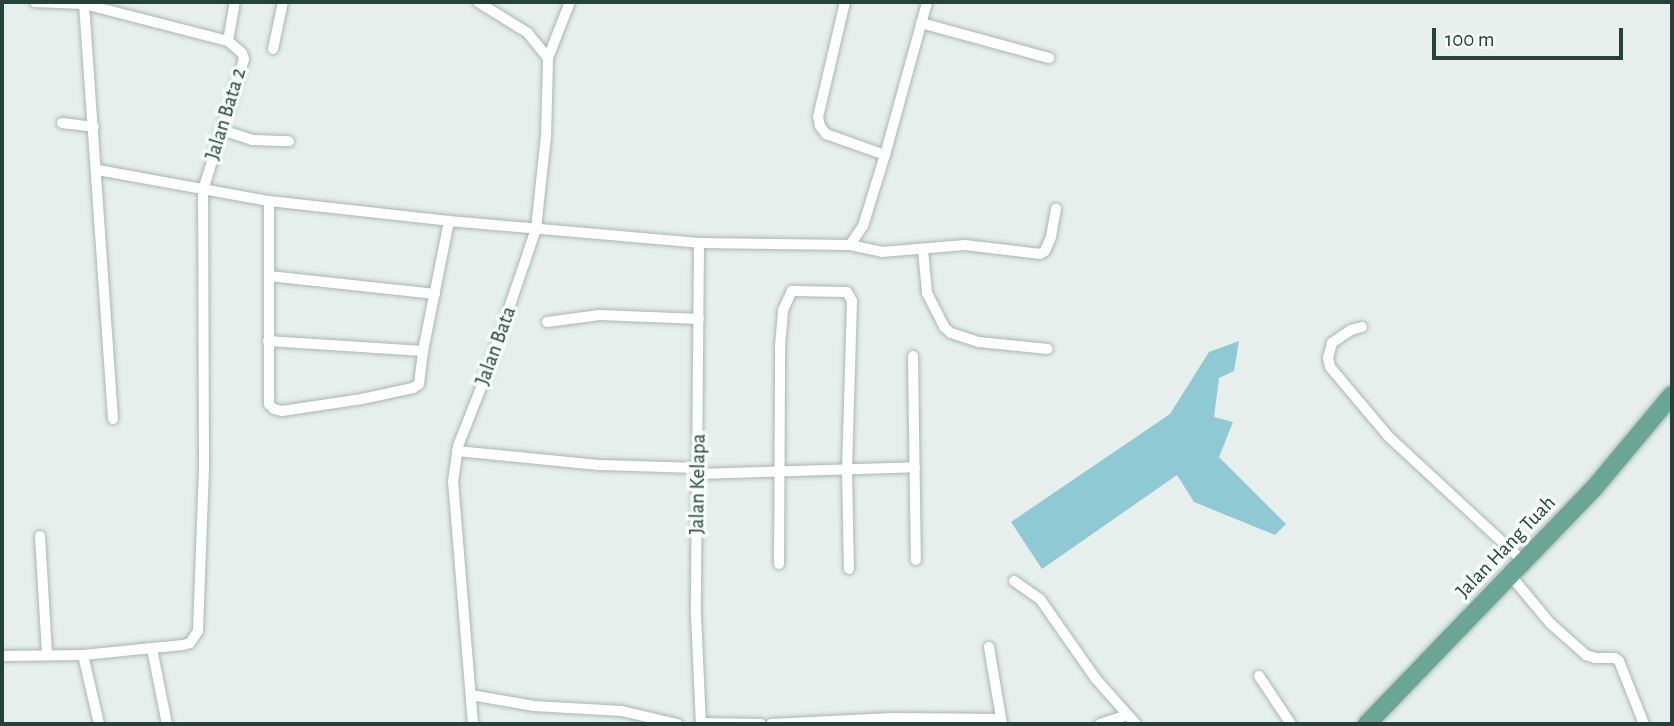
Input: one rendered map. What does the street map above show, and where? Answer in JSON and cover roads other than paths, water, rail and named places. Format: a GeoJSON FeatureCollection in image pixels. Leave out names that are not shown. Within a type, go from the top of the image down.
{"type":"FeatureCollection","features":[{"type":"Feature","properties":{"kind":"main road","name":"Jalan Hang Tuah"},"geometry":{"type":"LineString","coordinates":[[1367,724],[1595,487],[1672,395]]}},
{"type":"Feature","properties":{"kind":"street"},"geometry":{"type":"LineString","coordinates":[[35,2],[84,4],[228,41]]}},
{"type":"Feature","properties":{"kind":"street","name":"Jalan Bata 2"},"geometry":{"type":"LineString","coordinates":[[2,656],[83,655],[152,649],[190,643],[198,631],[204,465],[203,190],[244,59],[242,52],[228,41],[235,2]]}},
{"type":"Feature","properties":{"kind":"street"},"geometry":{"type":"LineString","coordinates":[[273,49],[283,2]]}},
{"type":"Feature","properties":{"kind":"street"},"geometry":{"type":"LineString","coordinates":[[478,2],[528,33],[548,58]]}},
{"type":"Feature","properties":{"kind":"street","name":"Jalan Bata"},"geometry":{"type":"LineString","coordinates":[[473,724],[453,482],[457,451],[536,229],[546,136],[548,58],[570,2]]}},
{"type":"Feature","properties":{"kind":"street"},"geometry":{"type":"LineString","coordinates":[[845,2],[818,117],[820,126],[826,134],[885,155]]}},
{"type":"Feature","properties":{"kind":"street"},"geometry":{"type":"LineString","coordinates":[[850,245],[863,226],[927,2]]}},
{"type":"Feature","properties":{"kind":"street"},"geometry":{"type":"LineString","coordinates":[[84,4],[98,170],[104,321],[113,419]]}},
{"type":"Feature","properties":{"kind":"street"},"geometry":{"type":"LineString","coordinates":[[921,23],[1049,58]]}},
{"type":"Feature","properties":{"kind":"street"},"geometry":{"type":"LineString","coordinates":[[62,123],[94,127]]}},
{"type":"Feature","properties":{"kind":"street"},"geometry":{"type":"LineString","coordinates":[[222,130],[252,140],[289,141]]}},
{"type":"Feature","properties":{"kind":"street"},"geometry":{"type":"LineString","coordinates":[[98,170],[269,201],[449,221],[699,243],[850,245],[881,252],[965,245],[1040,254],[1045,251],[1051,237],[1056,208]]}},
{"type":"Feature","properties":{"kind":"street"},"geometry":{"type":"LineString","coordinates":[[269,201],[269,404],[274,410],[282,411],[413,388],[419,384],[422,351],[449,221]]}},
{"type":"Feature","properties":{"kind":"street","name":"Jalan Kelapa"},"geometry":{"type":"LineString","coordinates":[[699,243],[696,615],[701,724]]}},
{"type":"Feature","properties":{"kind":"street"},"geometry":{"type":"LineString","coordinates":[[923,250],[927,293],[944,327],[951,333],[979,342],[1048,349]]}},
{"type":"Feature","properties":{"kind":"street"},"geometry":{"type":"LineString","coordinates":[[269,276],[435,293]]}},
{"type":"Feature","properties":{"kind":"street"},"geometry":{"type":"LineString","coordinates":[[779,565],[780,327],[786,299],[792,290],[804,289],[847,292],[852,301],[847,469],[849,569]]}},
{"type":"Feature","properties":{"kind":"street"},"geometry":{"type":"LineString","coordinates":[[547,321],[600,315],[699,319]]}},
{"type":"Feature","properties":{"kind":"street"},"geometry":{"type":"LineString","coordinates":[[1362,327],[1351,330],[1332,344],[1328,358],[1330,367],[1390,437],[1518,569],[1550,623],[1586,655],[1615,658],[1619,662],[1633,704],[1644,724]]}},
{"type":"Feature","properties":{"kind":"street"},"geometry":{"type":"LineString","coordinates":[[268,341],[422,351]]}},
{"type":"Feature","properties":{"kind":"street"},"geometry":{"type":"LineString","coordinates":[[913,356],[916,560]]}},
{"type":"Feature","properties":{"kind":"street"},"geometry":{"type":"LineString","coordinates":[[457,451],[698,471],[915,467]]}},
{"type":"Feature","properties":{"kind":"street"},"geometry":{"type":"LineString","coordinates":[[40,536],[47,654]]}},
{"type":"Feature","properties":{"kind":"street"},"geometry":{"type":"LineString","coordinates":[[1014,580],[1040,599],[1096,679],[1132,720]]}},
{"type":"Feature","properties":{"kind":"street"},"geometry":{"type":"LineString","coordinates":[[771,724],[892,718],[1001,722],[989,647]]}},
{"type":"Feature","properties":{"kind":"street"},"geometry":{"type":"LineString","coordinates":[[152,649],[167,724]]}},
{"type":"Feature","properties":{"kind":"street"},"geometry":{"type":"LineString","coordinates":[[83,655],[99,724]]}},
{"type":"Feature","properties":{"kind":"street"},"geometry":{"type":"LineString","coordinates":[[1259,676],[1291,724]]}},
{"type":"Feature","properties":{"kind":"street"},"geometry":{"type":"LineString","coordinates":[[471,695],[534,706],[622,711],[677,724]]}},
{"type":"Feature","properties":{"kind":"street"},"geometry":{"type":"LineString","coordinates":[[1100,724],[1132,720]]}},
{"type":"Feature","properties":{"kind":"street"},"geometry":{"type":"LineString","coordinates":[[701,724],[761,724]]}},
{"type":"Feature","properties":{"kind":"water"},"geometry":{"type":"Polygon","coordinates":[[[1239,341],[1234,371],[1219,378],[1214,417],[1233,422],[1219,457],[1286,524],[1275,535],[1194,502],[1177,475],[1042,569],[1011,522],[1170,414],[1209,352],[1239,341]]]}}]}
